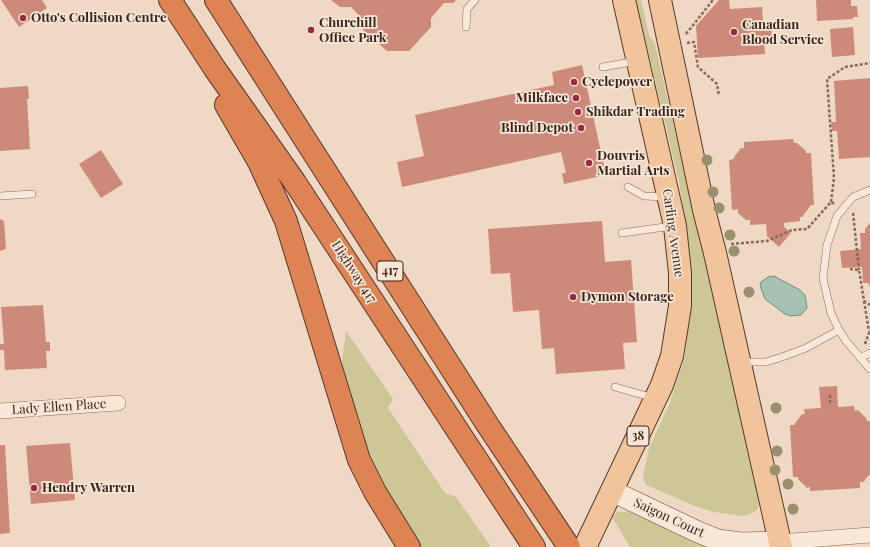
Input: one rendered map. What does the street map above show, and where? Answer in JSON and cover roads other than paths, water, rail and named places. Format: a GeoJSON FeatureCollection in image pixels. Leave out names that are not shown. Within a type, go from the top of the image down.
{"type":"FeatureCollection","features":[{"type":"Feature","properties":{"kind":"highway","name":"Highway 417"},"geometry":{"type":"LineString","coordinates":[[170,0],[215,69],[294,181],[534,547]]}},
{"type":"Feature","properties":{"kind":"highway","name":"417"},"geometry":{"type":"LineString","coordinates":[[216,0],[487,424],[572,546]]}},
{"type":"Feature","properties":{"kind":"highway"},"geometry":{"type":"LineString","coordinates":[[215,69],[227,110],[259,162],[279,204],[292,238],[359,460],[375,492],[409,547]]}},
{"type":"Feature","properties":{"kind":"main road","name":"Carling Avenue"},"geometry":{"type":"LineString","coordinates":[[572,546],[612,491],[656,399],[672,356],[678,321],[680,273],[674,226],[669,197],[624,0]]}},
{"type":"Feature","properties":{"kind":"main road"},"geometry":{"type":"LineString","coordinates":[[660,0],[704,210],[780,544]]}},
{"type":"Feature","properties":{"kind":"street","name":"Lady Ellen Place"},"geometry":{"type":"LineString","coordinates":[[0,411],[118,403]]}},
{"type":"Feature","properties":{"kind":"street","name":"Saigon Court"},"geometry":{"type":"LineString","coordinates":[[612,491],[718,540],[780,544],[870,535]]}},
{"type":"Feature","properties":{"kind":"lane"},"geometry":{"type":"LineString","coordinates":[[466,27],[466,8],[475,0]]}},
{"type":"Feature","properties":{"kind":"lane"},"geometry":{"type":"LineString","coordinates":[[604,68],[638,60]]}},
{"type":"Feature","properties":{"kind":"lane"},"geometry":{"type":"LineString","coordinates":[[628,187],[644,196],[669,197]]}},
{"type":"Feature","properties":{"kind":"lane"},"geometry":{"type":"LineString","coordinates":[[870,190],[853,197],[837,216],[830,232],[827,245],[823,278],[831,313],[839,330],[846,341],[870,369]]}},
{"type":"Feature","properties":{"kind":"lane"},"geometry":{"type":"LineString","coordinates":[[0,196],[32,194]]}},
{"type":"Feature","properties":{"kind":"lane"},"geometry":{"type":"LineString","coordinates":[[622,233],[674,226]]}},
{"type":"Feature","properties":{"kind":"lane"},"geometry":{"type":"LineString","coordinates":[[738,362],[766,362],[782,357],[806,348],[839,330]]}},
{"type":"Feature","properties":{"kind":"lane"},"geometry":{"type":"LineString","coordinates":[[860,358],[870,353]]}},
{"type":"Feature","properties":{"kind":"lane"},"geometry":{"type":"LineString","coordinates":[[615,387],[656,399]]}},
{"type":"Feature","properties":{"kind":"place","name":"Otto's Collision Centre"},"geometry":{"type":"Point","coordinates":[23,18]}},
{"type":"Feature","properties":{"kind":"place","name":"Churchill Office Park"},"geometry":{"type":"Point","coordinates":[311,30]}},
{"type":"Feature","properties":{"kind":"place","name":"Canadian Blood Service"},"geometry":{"type":"Point","coordinates":[734,32]}},
{"type":"Feature","properties":{"kind":"place","name":"Cyclepower"},"geometry":{"type":"Point","coordinates":[574,82]}},
{"type":"Feature","properties":{"kind":"place","name":"Milkface"},"geometry":{"type":"Point","coordinates":[576,98]}},
{"type":"Feature","properties":{"kind":"place","name":"Shikdar Trading"},"geometry":{"type":"Point","coordinates":[578,112]}},
{"type":"Feature","properties":{"kind":"place","name":"Blind Depot"},"geometry":{"type":"Point","coordinates":[581,128]}},
{"type":"Feature","properties":{"kind":"place","name":"Douvris Martial Arts"},"geometry":{"type":"Point","coordinates":[589,163]}},
{"type":"Feature","properties":{"kind":"place","name":"Dymon Storage"},"geometry":{"type":"Point","coordinates":[573,297]}},
{"type":"Feature","properties":{"kind":"place","name":"Hendry Warren"},"geometry":{"type":"Point","coordinates":[34,488]}}]}
